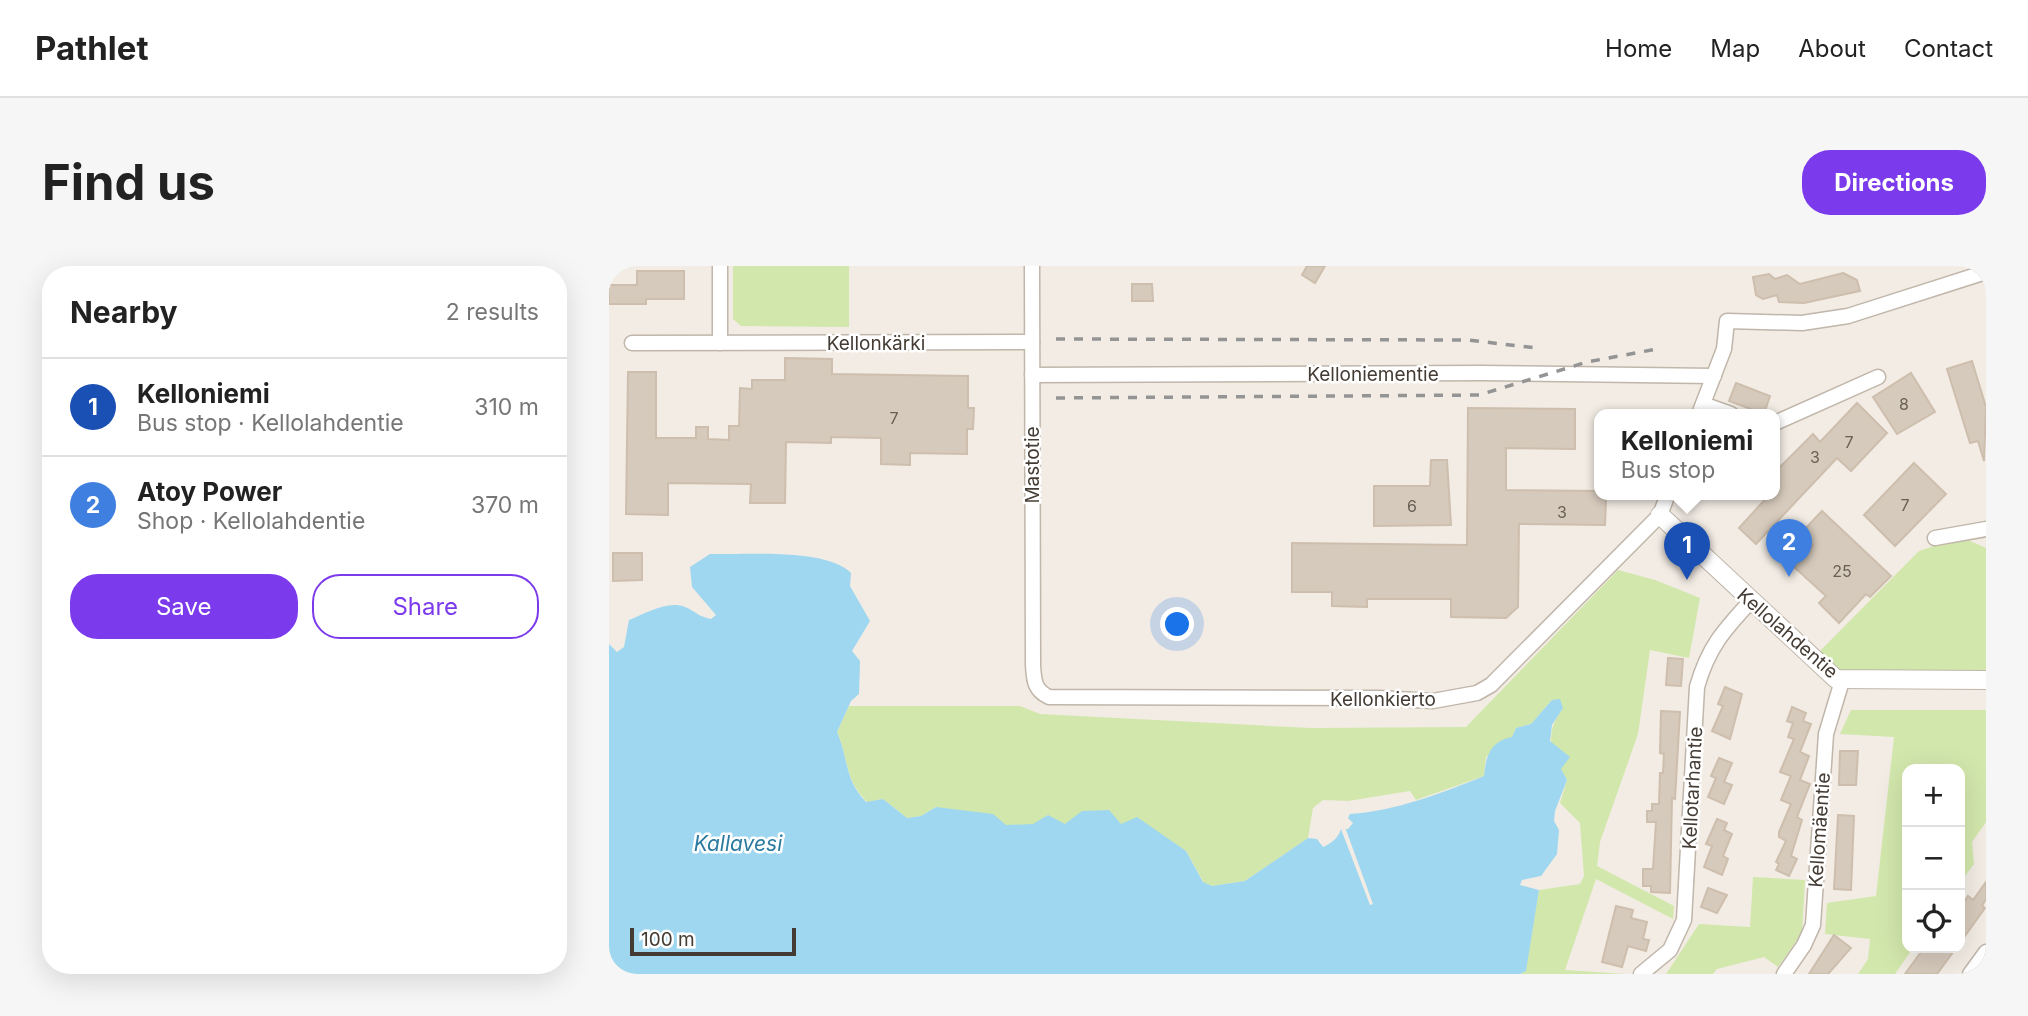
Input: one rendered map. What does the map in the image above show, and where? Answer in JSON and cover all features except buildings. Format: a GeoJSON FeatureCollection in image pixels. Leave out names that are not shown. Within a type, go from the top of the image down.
{"type":"FeatureCollection","features":[{"type":"Feature","properties":{"kind":"street"},"geometry":{"type":"LineString","coordinates":[[720,266],[720,343]]}},
{"type":"Feature","properties":{"kind":"street","name":"Mastotie"},"geometry":{"type":"LineString","coordinates":[[1032,266],[1033,665]]}},
{"type":"Feature","properties":{"kind":"street"},"geometry":{"type":"LineString","coordinates":[[1701,409],[1724,349],[1727,321],[1801,323],[1848,316],[1986,272]]}},
{"type":"Feature","properties":{"kind":"street","name":"Kellonkärki"},"geometry":{"type":"LineString","coordinates":[[632,343],[1032,342]]}},
{"type":"Feature","properties":{"kind":"street","name":"Kelloniementie"},"geometry":{"type":"LineString","coordinates":[[1032,375],[1480,373],[1714,376]]}},
{"type":"Feature","properties":{"kind":"street"},"geometry":{"type":"LineString","coordinates":[[1780,421],[1878,377]]}},
{"type":"Feature","properties":{"kind":"street","name":"Kellonkierto"},"geometry":{"type":"LineString","coordinates":[[1033,665],[1036,686],[1040,693],[1058,698],[1379,698],[1433,701],[1477,693],[1508,672],[1660,514],[1666,500]]}},
{"type":"Feature","properties":{"kind":"street","name":"Kellolahdentie"},"geometry":{"type":"LineString","coordinates":[[1660,514],[1831,676],[1842,681],[1986,680]]}},
{"type":"Feature","properties":{"kind":"street"},"geometry":{"type":"LineString","coordinates":[[1935,538],[1986,528]]}},
{"type":"Feature","properties":{"kind":"street","name":"Kellotarhantie"},"geometry":{"type":"LineString","coordinates":[[1641,974],[1670,950],[1684,920],[1697,687],[1704,662],[1713,643],[1750,602]]}},
{"type":"Feature","properties":{"kind":"street","name":"Kellomäentie"},"geometry":{"type":"LineString","coordinates":[[1784,974],[1804,945],[1813,925],[1826,734],[1842,681]]}},
{"type":"Feature","properties":{"kind":"street"},"geometry":{"type":"LineString","coordinates":[[1970,974],[1986,952]]}},
{"type":"Feature","properties":{"kind":"green space"},"geometry":{"type":"Polygon","coordinates":[[[733,266],[849,266],[849,327],[741,326],[733,319],[733,266]]]}},
{"type":"Feature","properties":{"kind":"green space"},"geometry":{"type":"Polygon","coordinates":[[[1961,537],[1986,548],[1986,674],[1847,675],[1819,652],[1919,551],[1961,537]]]}},
{"type":"Feature","properties":{"kind":"green space"},"geometry":{"type":"Polygon","coordinates":[[[1618,570],[1655,580],[1700,598],[1689,658],[1650,650],[1638,734],[1600,842],[1597,866],[1674,906],[1673,919],[1596,879],[1565,970],[1625,974],[1520,974],[1525,971],[1539,890],[1580,884],[1584,876],[1580,823],[1560,803],[1567,780],[1553,752],[1551,736],[1563,708],[1552,700],[1531,724],[1516,728],[1513,737],[1486,757],[1484,776],[1416,800],[1410,791],[1348,801],[1323,800],[1313,808],[1308,838],[1245,881],[1212,886],[1204,883],[1186,851],[1121,824],[1006,825],[936,807],[921,816],[907,818],[883,799],[867,802],[854,785],[837,732],[849,706],[1020,706],[1040,714],[1311,728],[1466,727],[1618,570]]]}},
{"type":"Feature","properties":{"kind":"green space"},"geometry":{"type":"Polygon","coordinates":[[[1851,710],[1986,710],[1986,822],[1972,842],[1974,864],[1965,876],[1965,764],[1902,764],[1902,953],[1910,953],[1895,974],[1858,974],[1868,959],[1870,939],[1825,934],[1827,903],[1876,896],[1894,737],[1840,734],[1851,710]]]}},
{"type":"Feature","properties":{"kind":"green space"},"geometry":{"type":"Polygon","coordinates":[[[1753,877],[1805,880],[1802,933],[1778,967],[1764,957],[1717,969],[1713,974],[1666,974],[1699,924],[1750,927],[1753,877]]]}},
{"type":"Feature","properties":{"kind":"water","name":"Kallavesi"},"geometry":{"type":"Polygon","coordinates":[[[710,554],[805,556],[839,565],[851,573],[850,586],[870,621],[852,651],[860,661],[859,694],[851,701],[837,732],[850,777],[866,802],[883,799],[907,818],[921,816],[936,807],[993,814],[1006,825],[1033,824],[1048,815],[1065,824],[1082,811],[1109,810],[1121,824],[1137,817],[1186,851],[1203,882],[1212,886],[1245,881],[1308,838],[1317,839],[1323,847],[1326,846],[1337,837],[1341,829],[1348,829],[1353,823],[1348,818],[1350,814],[1402,805],[1484,776],[1488,755],[1494,746],[1512,737],[1516,728],[1531,724],[1552,700],[1560,699],[1563,708],[1552,725],[1550,741],[1570,757],[1561,769],[1567,780],[1555,811],[1554,821],[1559,830],[1557,854],[1541,876],[1522,880],[1520,885],[1539,890],[1526,971],[1520,974],[609,974],[609,644],[617,652],[624,647],[629,620],[664,606],[678,605],[711,619],[716,615],[692,587],[690,567],[710,554]]]}},
{"type":"Feature","properties":{"kind":"pier"},"geometry":{"type":"Polygon","coordinates":[[[1345,827],[1373,904],[1370,905],[1341,829],[1345,827]]]}},
{"type":"Feature","properties":{"kind":"railway"},"geometry":{"type":"LineString","coordinates":[[1056,339],[1468,340],[1536,348]]}},
{"type":"Feature","properties":{"kind":"railway"},"geometry":{"type":"LineString","coordinates":[[1056,398],[1479,395],[1587,362],[1657,349]]}},
{"type":"Feature","properties":{"kind":"place","name":"Atoy Power"},"geometry":{"type":"Point","coordinates":[1789,577]}},
{"type":"Feature","properties":{"kind":"place","name":"Kelloniemi"},"geometry":{"type":"Point","coordinates":[1687,580]}}]}
